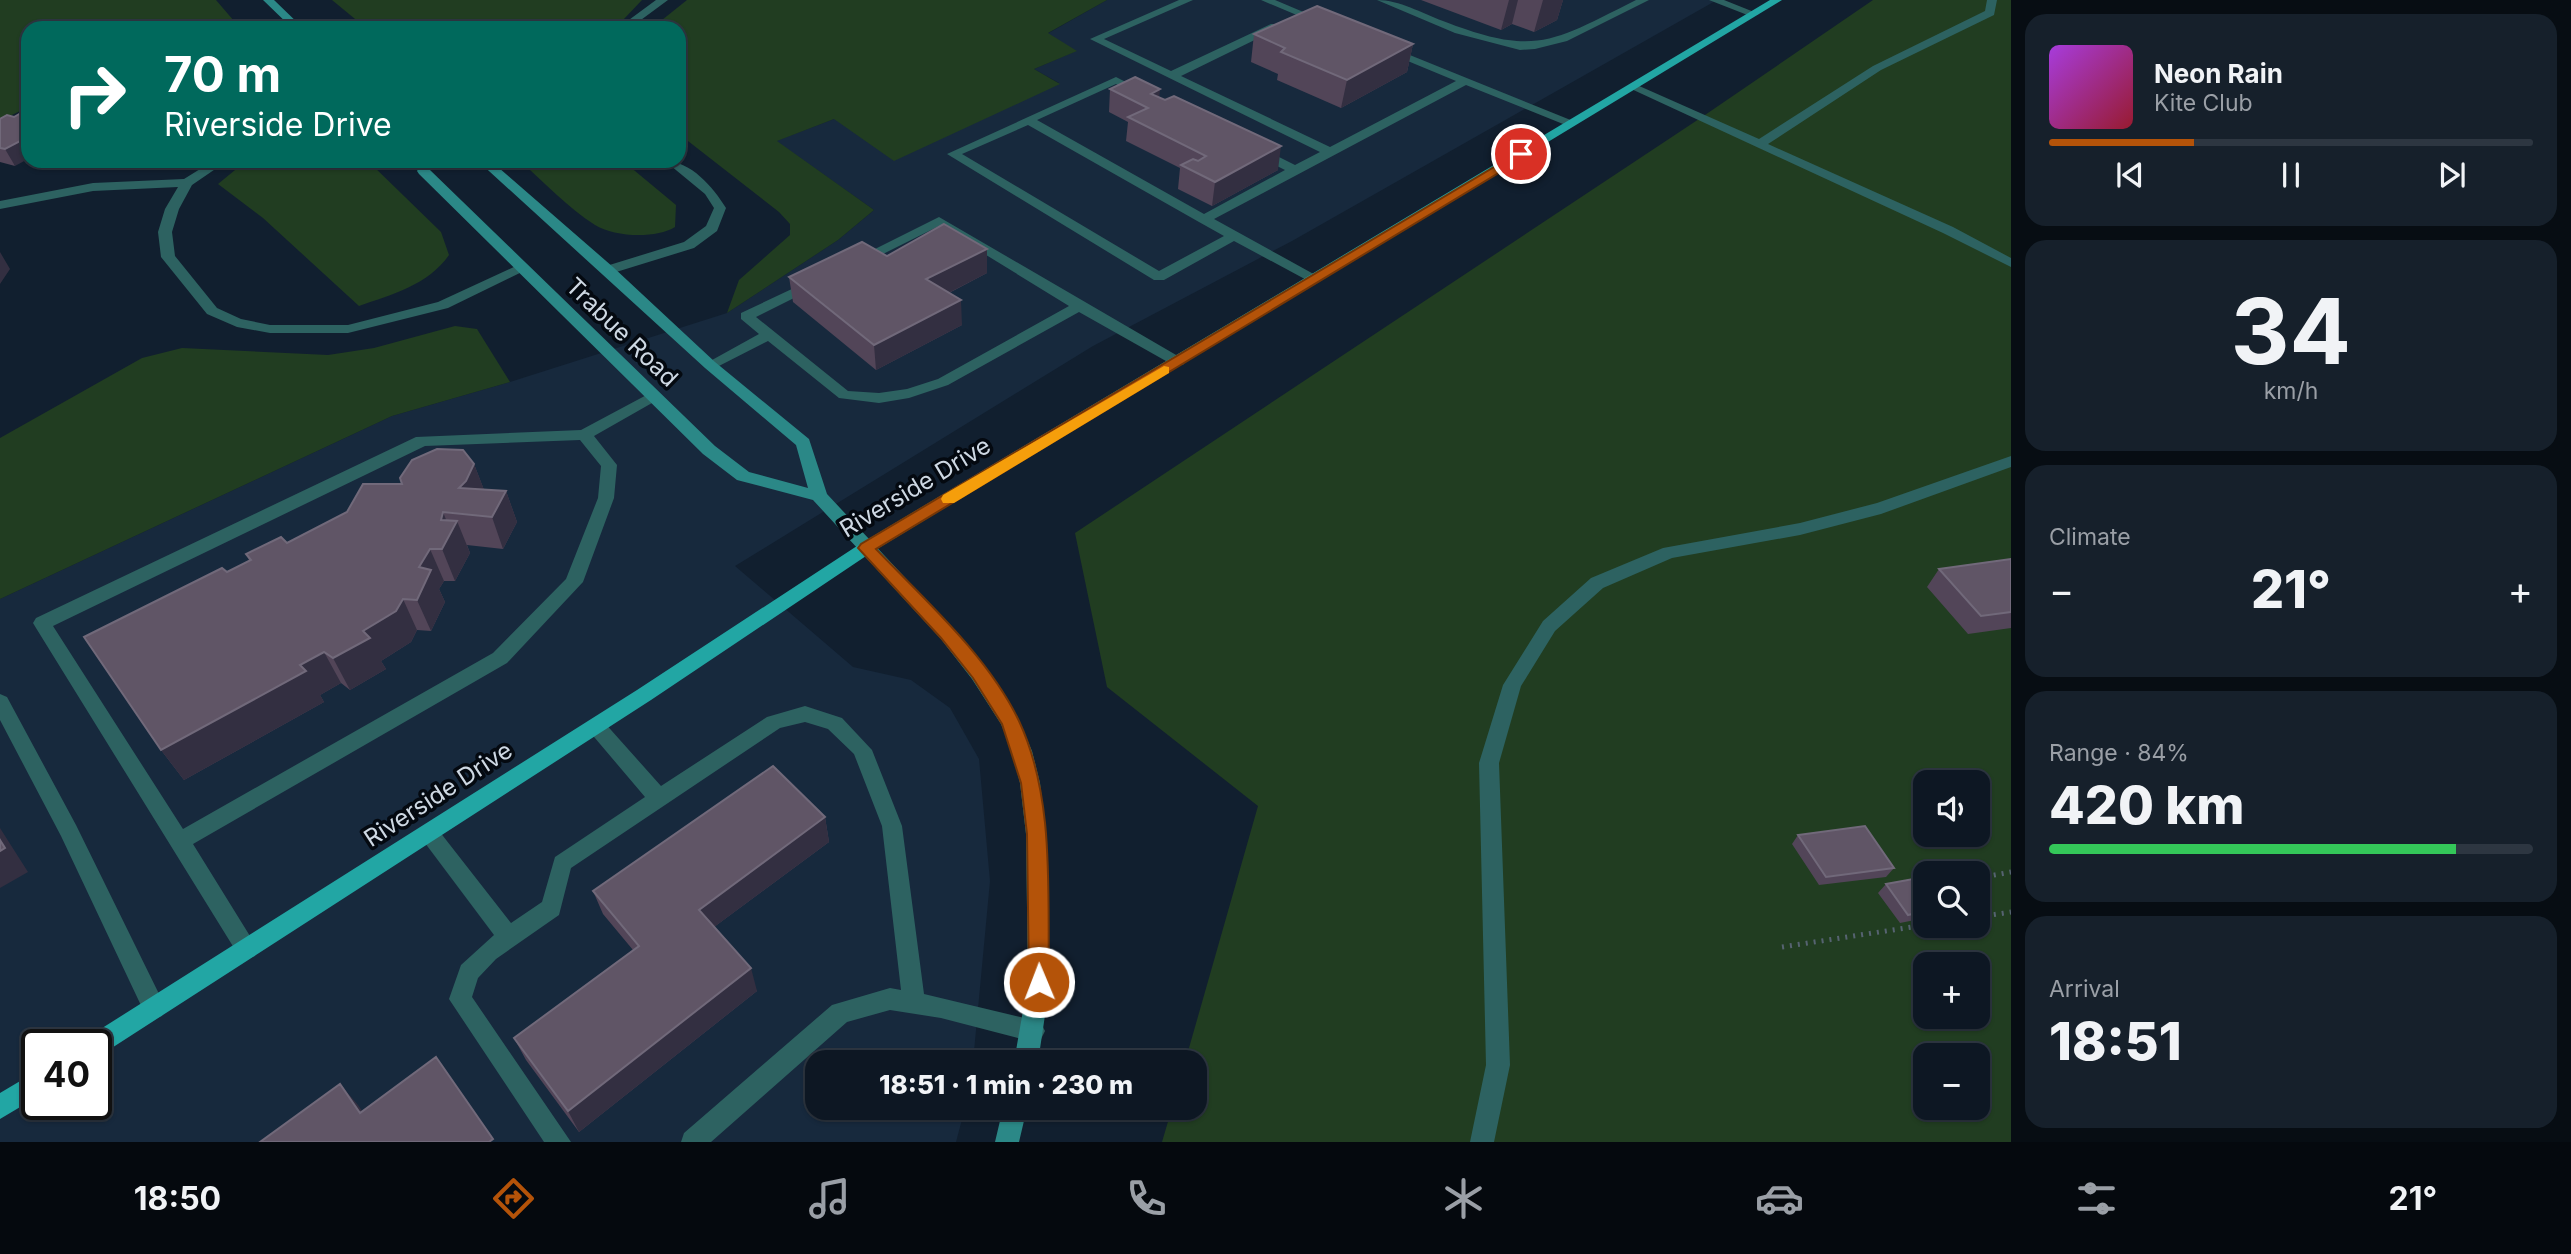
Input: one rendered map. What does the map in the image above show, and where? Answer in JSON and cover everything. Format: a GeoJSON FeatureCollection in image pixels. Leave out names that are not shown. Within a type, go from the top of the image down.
{"type":"FeatureCollection","features":[{"type":"Feature","properties":{"kind":"main road"},"geometry":{"type":"LineString","coordinates":[[268,0],[290,21]]}},
{"type":"Feature","properties":{"kind":"main road","name":"Riverside Drive"},"geometry":{"type":"LineString","coordinates":[[112,1035],[596,726],[866,548],[1777,0]]}},
{"type":"Feature","properties":{"kind":"main road","name":"Trabue Road"},"geometry":{"type":"LineString","coordinates":[[425,168],[423,171],[709,450],[743,476],[819,496]]}},
{"type":"Feature","properties":{"kind":"main road","name":"Trabue Road"},"geometry":{"type":"LineString","coordinates":[[492,168],[608,270],[710,365],[803,443],[819,496],[947,634],[979,674],[1010,721],[1022,751],[1030,783],[1036,834],[1039,982],[1029,1050]]}},
{"type":"Feature","properties":{"kind":"main road"},"geometry":{"type":"LineString","coordinates":[[0,1107],[21,1093]]}},
{"type":"Feature","properties":{"kind":"main road"},"geometry":{"type":"LineString","coordinates":[[1007,1142],[1012,1120]]}},
{"type":"Feature","properties":{"kind":"street"},"geometry":{"type":"LineString","coordinates":[[633,21],[663,0]]}},
{"type":"Feature","properties":{"kind":"street"},"geometry":{"type":"LineString","coordinates":[[1188,0],[1095,39],[1330,152]]}},
{"type":"Feature","properties":{"kind":"street"},"geometry":{"type":"LineString","coordinates":[[1266,0],[1339,29]]}},
{"type":"Feature","properties":{"kind":"street"},"geometry":{"type":"LineString","coordinates":[[1382,0],[1480,39],[1533,47],[1572,36],[1644,0]]}},
{"type":"Feature","properties":{"kind":"street"},"geometry":{"type":"LineString","coordinates":[[1714,0],[1754,14]]}},
{"type":"Feature","properties":{"kind":"street"},"geometry":{"type":"LineString","coordinates":[[1760,144],[1877,68],[1990,13],[1992,0]]}},
{"type":"Feature","properties":{"kind":"street"},"geometry":{"type":"LineString","coordinates":[[1171,76],[1301,14]]}},
{"type":"Feature","properties":{"kind":"street"},"geometry":{"type":"LineString","coordinates":[[1377,45],[1572,123]]}},
{"type":"Feature","properties":{"kind":"street"},"geometry":{"type":"LineString","coordinates":[[1152,98],[1116,80],[953,154],[1159,277],[1234,236]]}},
{"type":"Feature","properties":{"kind":"street"},"geometry":{"type":"LineString","coordinates":[[1204,219],[1465,80]]}},
{"type":"Feature","properties":{"kind":"street"},"geometry":{"type":"LineString","coordinates":[[1633,87],[1948,230],[2011,263]]}},
{"type":"Feature","properties":{"kind":"street"},"geometry":{"type":"LineString","coordinates":[[1028,120],[1314,280]]}},
{"type":"Feature","properties":{"kind":"street"},"geometry":{"type":"LineString","coordinates":[[1247,146],[1295,170]]}},
{"type":"Feature","properties":{"kind":"street"},"geometry":{"type":"LineString","coordinates":[[210,168],[187,183],[172,209],[165,232],[168,257],[212,311],[237,323],[270,329],[348,329],[443,305],[522,269]]}},
{"type":"Feature","properties":{"kind":"street"},"geometry":{"type":"LineString","coordinates":[[608,270],[689,245],[712,228],[720,208],[710,191],[680,168]]}},
{"type":"Feature","properties":{"kind":"street"},"geometry":{"type":"LineString","coordinates":[[0,205],[47,192],[150,182],[187,183]]}},
{"type":"Feature","properties":{"kind":"street"},"geometry":{"type":"LineString","coordinates":[[842,268],[939,221],[1178,362]]}},
{"type":"Feature","properties":{"kind":"street"},"geometry":{"type":"LineString","coordinates":[[818,280],[746,316],[845,395],[879,398],[909,393],[943,382],[1079,306]]}},
{"type":"Feature","properties":{"kind":"street"},"geometry":{"type":"LineString","coordinates":[[710,365],[769,335]]}},
{"type":"Feature","properties":{"kind":"street"},"geometry":{"type":"LineString","coordinates":[[247,948],[43,623],[422,441],[583,435],[654,396]]}},
{"type":"Feature","properties":{"kind":"street"},"geometry":{"type":"LineString","coordinates":[[180,841],[500,658],[574,582],[606,498],[608,465],[583,435]]}},
{"type":"Feature","properties":{"kind":"street"},"geometry":{"type":"LineString","coordinates":[[1482,1142],[1499,1065],[1489,763],[1512,685],[1549,626],[1597,583],[1670,552],[1800,529],[1881,508],[2011,461]]}},
{"type":"Feature","properties":{"kind":"street"},"geometry":{"type":"LineString","coordinates":[[0,702],[69,831],[154,1009]]}},
{"type":"Feature","properties":{"kind":"street"},"geometry":{"type":"LineString","coordinates":[[559,1142],[460,999],[468,972],[488,952],[551,908],[562,863],[774,722],[805,714],[835,723],[862,750],[892,826],[914,1003]]}},
{"type":"Feature","properties":{"kind":"street"},"geometry":{"type":"LineString","coordinates":[[596,726],[659,798]]}},
{"type":"Feature","properties":{"kind":"street"},"geometry":{"type":"LineString","coordinates":[[429,833],[509,938]]}},
{"type":"Feature","properties":{"kind":"street"},"geometry":{"type":"LineString","coordinates":[[693,1142],[840,1013],[890,999],[940,1007],[1033,1031]]}},
{"type":"Feature","properties":{"kind":"path"},"geometry":{"type":"LineString","coordinates":[[1990,876],[2011,872]]}},
{"type":"Feature","properties":{"kind":"path"},"geometry":{"type":"LineString","coordinates":[[1990,915],[2011,912]]}},
{"type":"Feature","properties":{"kind":"path"},"geometry":{"type":"LineString","coordinates":[[1782,947],[1913,927]]}},
{"type":"Feature","properties":{"kind":"shaded area"},"geometry":{"type":"Polygon","coordinates":[[[1107,0],[1717,0],[1292,241],[1093,346],[735,566],[853,667],[911,680],[950,708],[979,759],[990,881],[974,1050],[805,1050],[805,1120],[962,1120],[956,1142],[0,1142],[0,599],[392,416],[510,382],[727,313],[838,240],[874,210],[776,141],[834,119],[1059,83],[1034,69],[1076,51],[1047,34],[1107,0]]]}},
{"type":"Feature","properties":{"kind":"green space"},"geometry":{"type":"Polygon","coordinates":[[[0,0],[216,0],[234,21],[21,21],[21,110],[0,121],[0,0]]]}},
{"type":"Feature","properties":{"kind":"green space"},"geometry":{"type":"Polygon","coordinates":[[[332,0],[642,0],[621,21],[358,21],[332,0]]]}},
{"type":"Feature","properties":{"kind":"green space"},"geometry":{"type":"Polygon","coordinates":[[[687,0],[1107,0],[1048,33],[1077,51],[1034,69],[1060,84],[894,161],[834,119],[777,141],[874,210],[838,240],[727,313],[739,280],[790,235],[790,224],[779,212],[686,139],[686,21],[661,21],[687,0]]]}},
{"type":"Feature","properties":{"kind":"green space"},"geometry":{"type":"Polygon","coordinates":[[[1873,0],[2011,0],[2011,1142],[1162,1142],[1168,1120],[1207,1120],[1207,1050],[1188,1050],[1258,806],[1107,687],[1075,533],[1702,117],[1873,0]]]}},
{"type":"Feature","properties":{"kind":"green space"},"geometry":{"type":"Polygon","coordinates":[[[237,168],[375,168],[441,232],[449,255],[431,274],[420,281],[359,306],[263,218],[218,184],[237,168]]]}},
{"type":"Feature","properties":{"kind":"green space"},"geometry":{"type":"Polygon","coordinates":[[[528,168],[631,168],[676,205],[675,227],[646,235],[613,232],[595,225],[528,168]]]}},
{"type":"Feature","properties":{"kind":"green space"},"geometry":{"type":"Polygon","coordinates":[[[455,326],[477,329],[510,382],[392,416],[0,599],[0,438],[142,358],[182,348],[328,355],[374,348],[455,326]]]}},
{"type":"Feature","properties":{"kind":"building"},"geometry":{"type":"Polygon","coordinates":[[[1317,6],[1413,44],[1347,80],[1281,52],[1285,48],[1254,34],[1317,6]]]}},
{"type":"Feature","properties":{"kind":"building"},"geometry":{"type":"Polygon","coordinates":[[[1135,77],[1160,89],[1151,94],[1165,100],[1174,96],[1281,146],[1215,182],[1181,165],[1206,156],[1128,117],[1148,108],[1110,89],[1135,77]]]}},
{"type":"Feature","properties":{"kind":"building"},"geometry":{"type":"Polygon","coordinates":[[[21,113],[21,141],[5,149],[0,148],[0,119],[7,115],[14,117],[21,113]]]}},
{"type":"Feature","properties":{"kind":"building"},"geometry":{"type":"Polygon","coordinates":[[[944,224],[987,249],[926,279],[961,300],[874,345],[789,277],[862,242],[887,256],[944,224]]]}},
{"type":"Feature","properties":{"kind":"building"},"geometry":{"type":"Polygon","coordinates":[[[437,449],[463,450],[474,464],[466,481],[459,488],[506,491],[492,517],[443,512],[441,520],[457,521],[442,549],[430,549],[419,567],[431,570],[417,600],[403,599],[396,611],[363,631],[370,638],[333,658],[324,652],[300,665],[306,671],[161,750],[84,637],[222,568],[227,572],[251,560],[246,554],[281,537],[287,543],[347,512],[363,484],[402,484],[400,478],[412,460],[437,449]]]}},
{"type":"Feature","properties":{"kind":"building"},"geometry":{"type":"Polygon","coordinates":[[[2011,559],[2011,612],[1981,616],[1939,569],[2011,559]]]}},
{"type":"Feature","properties":{"kind":"building"},"geometry":{"type":"Polygon","coordinates":[[[773,766],[825,817],[699,910],[751,968],[568,1111],[514,1038],[639,946],[593,891],[773,766]]]}},
{"type":"Feature","properties":{"kind":"building"},"geometry":{"type":"Polygon","coordinates":[[[1865,826],[1894,868],[1826,877],[1798,835],[1865,826]]]}},
{"type":"Feature","properties":{"kind":"building"},"geometry":{"type":"Polygon","coordinates":[[[1913,879],[1913,914],[1908,915],[1886,884],[1913,879]]]}},
{"type":"Feature","properties":{"kind":"building"},"geometry":{"type":"Polygon","coordinates":[[[436,1057],[493,1139],[489,1142],[260,1142],[340,1084],[360,1113],[436,1057]]]}},
{"type":"Feature","properties":{"kind":"slow traffic"},"geometry":{"type":"LineString","coordinates":[[948,499],[1164,370]]}},
{"type":"Feature","properties":{"kind":"route"},"geometry":{"type":"LineString","coordinates":[[1039,982],[1036,834],[1030,783],[1022,751],[1010,721],[979,674],[947,634],[866,548],[1521,154]]}}]}
